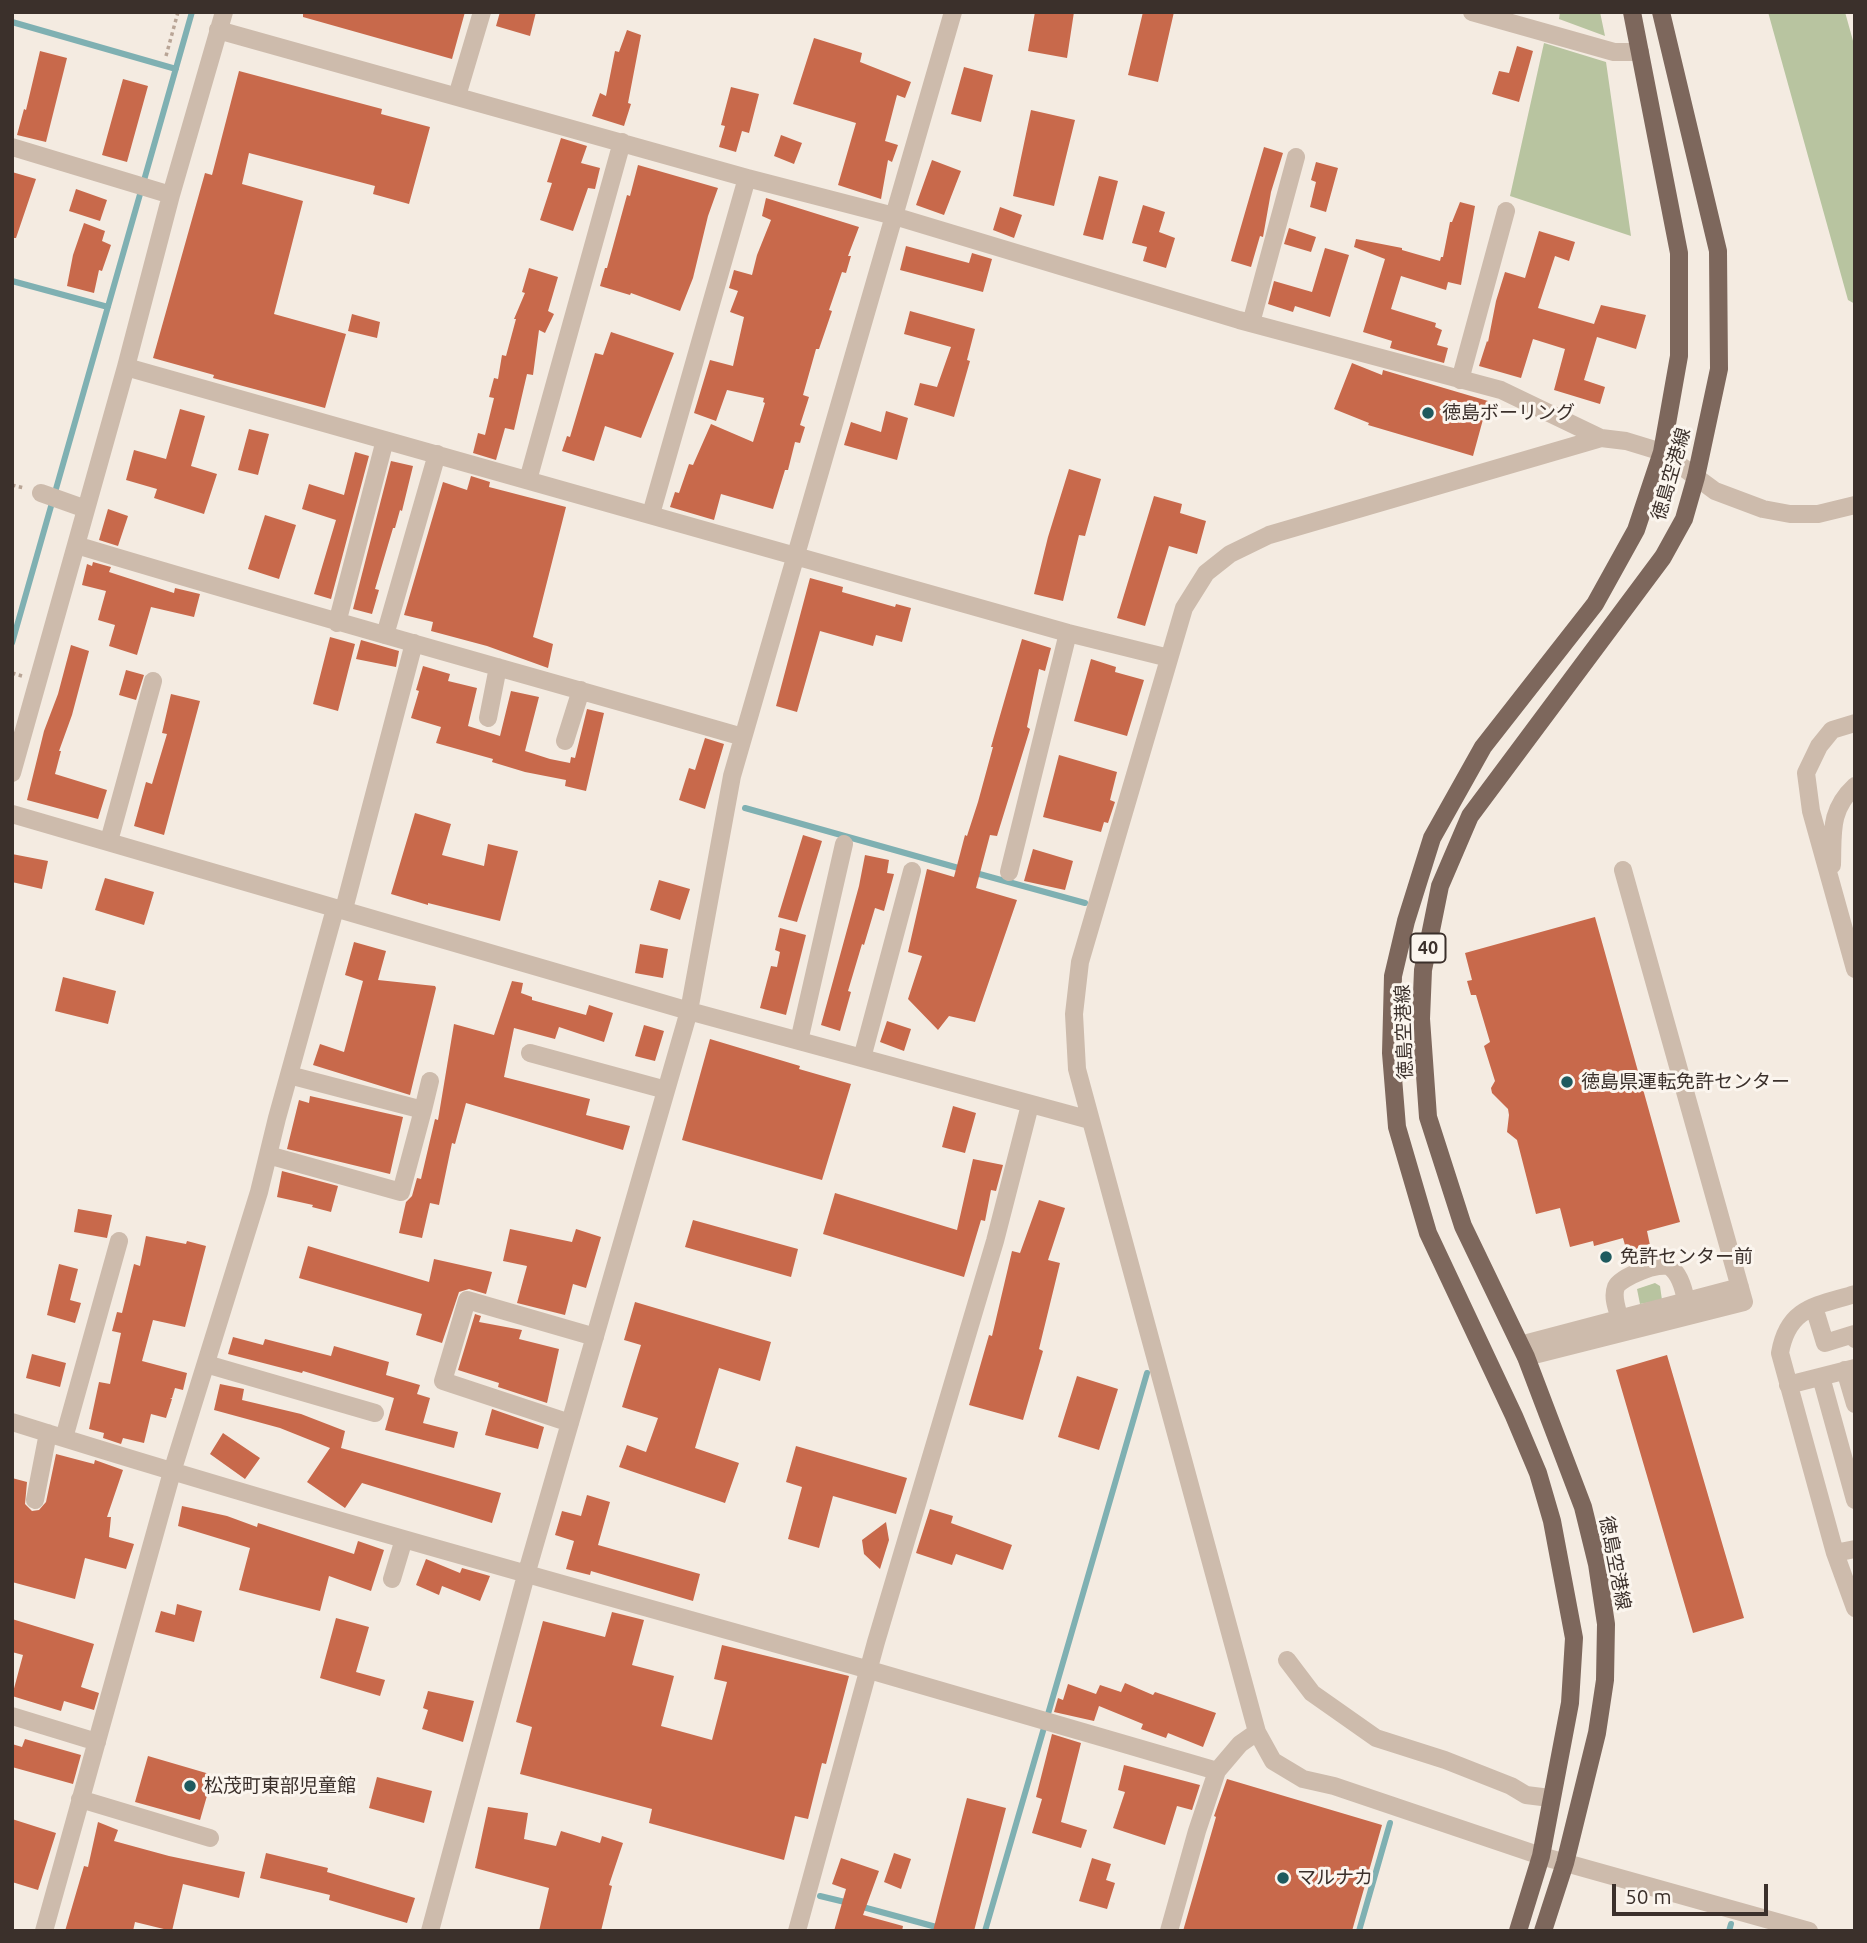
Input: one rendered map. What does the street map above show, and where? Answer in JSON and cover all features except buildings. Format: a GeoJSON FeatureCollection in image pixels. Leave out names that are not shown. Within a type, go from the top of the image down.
{"type":"FeatureCollection","features":[{"type":"Feature","properties":{"kind":"main road","name":"徳島空港線"},"geometry":{"type":"LineString","coordinates":[[1518,1931],[1541,1856],[1570,1703],[1574,1638],[1552,1521],[1538,1473],[1429,1233],[1397,1127],[1391,1054],[1394,976],[1406,921],[1432,838],[1483,747],[1595,604],[1636,530],[1662,452],[1679,356],[1679,253],[1632,12]]}},
{"type":"Feature","properties":{"kind":"main road","name":"徳島空港線"},"geometry":{"type":"LineString","coordinates":[[1544,1931],[1565,1863],[1597,1733],[1605,1680],[1606,1624],[1597,1564],[1583,1507],[1523,1351],[1463,1226],[1428,1117],[1421,1019],[1423,970],[1440,886],[1470,816],[1663,557],[1684,519],[1696,477],[1719,369],[1717,251],[1661,12]]}},
{"type":"Feature","properties":{"kind":"street"},"geometry":{"type":"LineString","coordinates":[[457,96],[482,12]]}},
{"type":"Feature","properties":{"kind":"street"},"geometry":{"type":"LineString","coordinates":[[430,1931],[526,1575],[689,1011],[732,776],[953,12]]}},
{"type":"Feature","properties":{"kind":"street"},"geometry":{"type":"LineString","coordinates":[[1472,12],[1614,52],[1640,52]]}},
{"type":"Feature","properties":{"kind":"street"},"geometry":{"type":"LineString","coordinates":[[12,773],[221,21],[457,96],[747,178],[894,216],[1251,323],[1501,390],[1601,438],[1626,441],[1662,452],[1715,491],[1776,512],[1818,514],[1855,505]]}},
{"type":"Feature","properties":{"kind":"street"},"geometry":{"type":"LineString","coordinates":[[528,480],[621,142]]}},
{"type":"Feature","properties":{"kind":"street"},"geometry":{"type":"LineString","coordinates":[[12,146],[171,195]]}},
{"type":"Feature","properties":{"kind":"street"},"geometry":{"type":"LineString","coordinates":[[1251,323],[1296,157]]}},
{"type":"Feature","properties":{"kind":"street"},"geometry":{"type":"LineString","coordinates":[[651,514],[747,178]]}},
{"type":"Feature","properties":{"kind":"street"},"geometry":{"type":"LineString","coordinates":[[1461,380],[1506,211]]}},
{"type":"Feature","properties":{"kind":"street"},"geometry":{"type":"LineString","coordinates":[[126,367],[1068,633],[1169,658]]}},
{"type":"Feature","properties":{"kind":"street"},"geometry":{"type":"LineString","coordinates":[[1601,438],[1269,535],[1230,554],[1206,573],[1184,608],[1080,962],[1074,1014],[1077,1069],[1257,1732],[1273,1761],[1303,1780],[1334,1786],[1541,1856],[1809,1931]]}},
{"type":"Feature","properties":{"kind":"street"},"geometry":{"type":"LineString","coordinates":[[337,623],[385,440]]}},
{"type":"Feature","properties":{"kind":"street"},"geometry":{"type":"LineString","coordinates":[[385,635],[437,454]]}},
{"type":"Feature","properties":{"kind":"street"},"geometry":{"type":"LineString","coordinates":[[41,493],[86,509]]}},
{"type":"Feature","properties":{"kind":"street"},"geometry":{"type":"LineString","coordinates":[[76,545],[337,623],[743,737]]}},
{"type":"Feature","properties":{"kind":"street"},"geometry":{"type":"LineString","coordinates":[[1009,872],[1068,633]]}},
{"type":"Feature","properties":{"kind":"street"},"geometry":{"type":"LineString","coordinates":[[44,1931],[172,1472],[259,1192],[289,1075],[340,909],[414,643]]}},
{"type":"Feature","properties":{"kind":"street"},"geometry":{"type":"LineString","coordinates":[[488,718],[498,667]]}},
{"type":"Feature","properties":{"kind":"street"},"geometry":{"type":"LineString","coordinates":[[109,841],[153,681]]}},
{"type":"Feature","properties":{"kind":"street"},"geometry":{"type":"LineString","coordinates":[[565,741],[581,691]]}},
{"type":"Feature","properties":{"kind":"street"},"geometry":{"type":"LineString","coordinates":[[1855,723],[1832,730],[1819,746],[1807,773],[1811,811],[1831,883],[1847,910],[1855,969]]}},
{"type":"Feature","properties":{"kind":"street"},"geometry":{"type":"LineString","coordinates":[[1831,883],[1834,816],[1846,794],[1855,786]]}},
{"type":"Feature","properties":{"kind":"street"},"geometry":{"type":"LineString","coordinates":[[12,814],[689,1011],[1090,1120]]}},
{"type":"Feature","properties":{"kind":"street"},"geometry":{"type":"LineString","coordinates":[[799,1041],[844,844]]}},
{"type":"Feature","properties":{"kind":"street"},"geometry":{"type":"LineString","coordinates":[[1523,1351],[1744,1302],[1623,870]]}},
{"type":"Feature","properties":{"kind":"street"},"geometry":{"type":"LineString","coordinates":[[862,1058],[912,871]]}},
{"type":"Feature","properties":{"kind":"street"},"geometry":{"type":"LineString","coordinates":[[530,1053],[666,1090]]}},
{"type":"Feature","properties":{"kind":"street"},"geometry":{"type":"LineString","coordinates":[[289,1075],[423,1110]]}},
{"type":"Feature","properties":{"kind":"street"},"geometry":{"type":"LineString","coordinates":[[268,1155],[401,1192],[430,1081]]}},
{"type":"Feature","properties":{"kind":"street"},"geometry":{"type":"LineString","coordinates":[[797,1931],[910,1524],[995,1241],[1030,1105]]}},
{"type":"Feature","properties":{"kind":"street"},"geometry":{"type":"LineString","coordinates":[[35,1500],[119,1241]]}},
{"type":"Feature","properties":{"kind":"street"},"geometry":{"type":"LineString","coordinates":[[1620,1319],[1614,1292],[1618,1283],[1626,1276],[1663,1265],[1670,1268],[1679,1279],[1686,1301]]}},
{"type":"Feature","properties":{"kind":"street"},"geometry":{"type":"LineString","coordinates":[[1523,1351],[1620,1319],[1740,1287]]}},
{"type":"Feature","properties":{"kind":"street"},"geometry":{"type":"LineString","coordinates":[[1855,1294],[1799,1314],[1785,1332],[1780,1353],[1835,1553],[1855,1608]]}},
{"type":"Feature","properties":{"kind":"street"},"geometry":{"type":"LineString","coordinates":[[570,1423],[443,1381],[467,1300],[595,1337]]}},
{"type":"Feature","properties":{"kind":"street"},"geometry":{"type":"LineString","coordinates":[[1814,1307],[1825,1343],[1854,1334],[1855,1339]]}},
{"type":"Feature","properties":{"kind":"street"},"geometry":{"type":"LineString","coordinates":[[206,1364],[375,1413]]}},
{"type":"Feature","properties":{"kind":"street"},"geometry":{"type":"LineString","coordinates":[[1788,1385],[1850,1369],[1855,1404]]}},
{"type":"Feature","properties":{"kind":"street"},"geometry":{"type":"LineString","coordinates":[[1821,1377],[1855,1500]]}},
{"type":"Feature","properties":{"kind":"street"},"geometry":{"type":"LineString","coordinates":[[12,1422],[172,1472],[526,1575],[869,1670],[1217,1771]]}},
{"type":"Feature","properties":{"kind":"street"},"geometry":{"type":"LineString","coordinates":[[392,1579],[404,1539]]}},
{"type":"Feature","properties":{"kind":"street"},"geometry":{"type":"LineString","coordinates":[[1835,1553],[1855,1549]]}},
{"type":"Feature","properties":{"kind":"street"},"geometry":{"type":"LineString","coordinates":[[1287,1660],[1312,1692],[1376,1738],[1445,1760],[1511,1786],[1526,1796],[1550,1798]]}},
{"type":"Feature","properties":{"kind":"street"},"geometry":{"type":"LineString","coordinates":[[12,1716],[97,1742]]}},
{"type":"Feature","properties":{"kind":"street"},"geometry":{"type":"LineString","coordinates":[[1169,1931],[1217,1771],[1240,1744],[1257,1732]]}},
{"type":"Feature","properties":{"kind":"street"},"geometry":{"type":"LineString","coordinates":[[80,1800],[210,1838]]}},
{"type":"Feature","properties":{"kind":"path"},"geometry":{"type":"LineString","coordinates":[[166,56],[178,12]]}},
{"type":"Feature","properties":{"kind":"green space"},"geometry":{"type":"Polygon","coordinates":[[[1560,12],[1600,12],[1605,36],[1559,19],[1560,12]]]}},
{"type":"Feature","properties":{"kind":"green space"},"geometry":{"type":"Polygon","coordinates":[[[1768,12],[1845,12],[1855,48],[1855,304],[1848,300],[1768,12]]]}},
{"type":"Feature","properties":{"kind":"green space"},"geometry":{"type":"Polygon","coordinates":[[[1544,43],[1606,62],[1631,236],[1510,196],[1544,43]]]}},
{"type":"Feature","properties":{"kind":"green space"},"geometry":{"type":"Polygon","coordinates":[[[1655,1283],[1660,1286],[1662,1300],[1640,1304],[1637,1289],[1655,1283]]]}},
{"type":"Feature","properties":{"kind":"waterway"},"geometry":{"type":"LineString","coordinates":[[12,643],[192,12]]}},
{"type":"Feature","properties":{"kind":"waterway"},"geometry":{"type":"LineString","coordinates":[[12,22],[176,69]]}},
{"type":"Feature","properties":{"kind":"waterway"},"geometry":{"type":"LineString","coordinates":[[12,281],[108,307]]}},
{"type":"Feature","properties":{"kind":"waterway"},"geometry":{"type":"LineString","coordinates":[[745,808],[962,869]]}},
{"type":"Feature","properties":{"kind":"waterway"},"geometry":{"type":"LineString","coordinates":[[972,872],[1085,903]]}},
{"type":"Feature","properties":{"kind":"waterway"},"geometry":{"type":"LineString","coordinates":[[985,1931],[1147,1373]]}},
{"type":"Feature","properties":{"kind":"waterway"},"geometry":{"type":"LineString","coordinates":[[1359,1931],[1390,1823]]}},
{"type":"Feature","properties":{"kind":"waterway"},"geometry":{"type":"LineString","coordinates":[[820,1896],[849,1903]]}},
{"type":"Feature","properties":{"kind":"waterway"},"geometry":{"type":"LineString","coordinates":[[859,1906],[940,1928]]}},
{"type":"Feature","properties":{"kind":"waterway"},"geometry":{"type":"LineString","coordinates":[[1729,1931],[1731,1924]]}},
{"type":"Feature","properties":{"kind":"place","name":"徳島ボーリング"},"geometry":{"type":"Point","coordinates":[1428,413]}},
{"type":"Feature","properties":{"kind":"place","name":"徳島県運転免許センター"},"geometry":{"type":"Point","coordinates":[1567,1082]}},
{"type":"Feature","properties":{"kind":"place","name":"免許センター前"},"geometry":{"type":"Point","coordinates":[1606,1257]}},
{"type":"Feature","properties":{"kind":"place","name":"松茂町東部児童館"},"geometry":{"type":"Point","coordinates":[190,1786]}},
{"type":"Feature","properties":{"kind":"place","name":"マルナカ"},"geometry":{"type":"Point","coordinates":[1283,1878]}}]}
